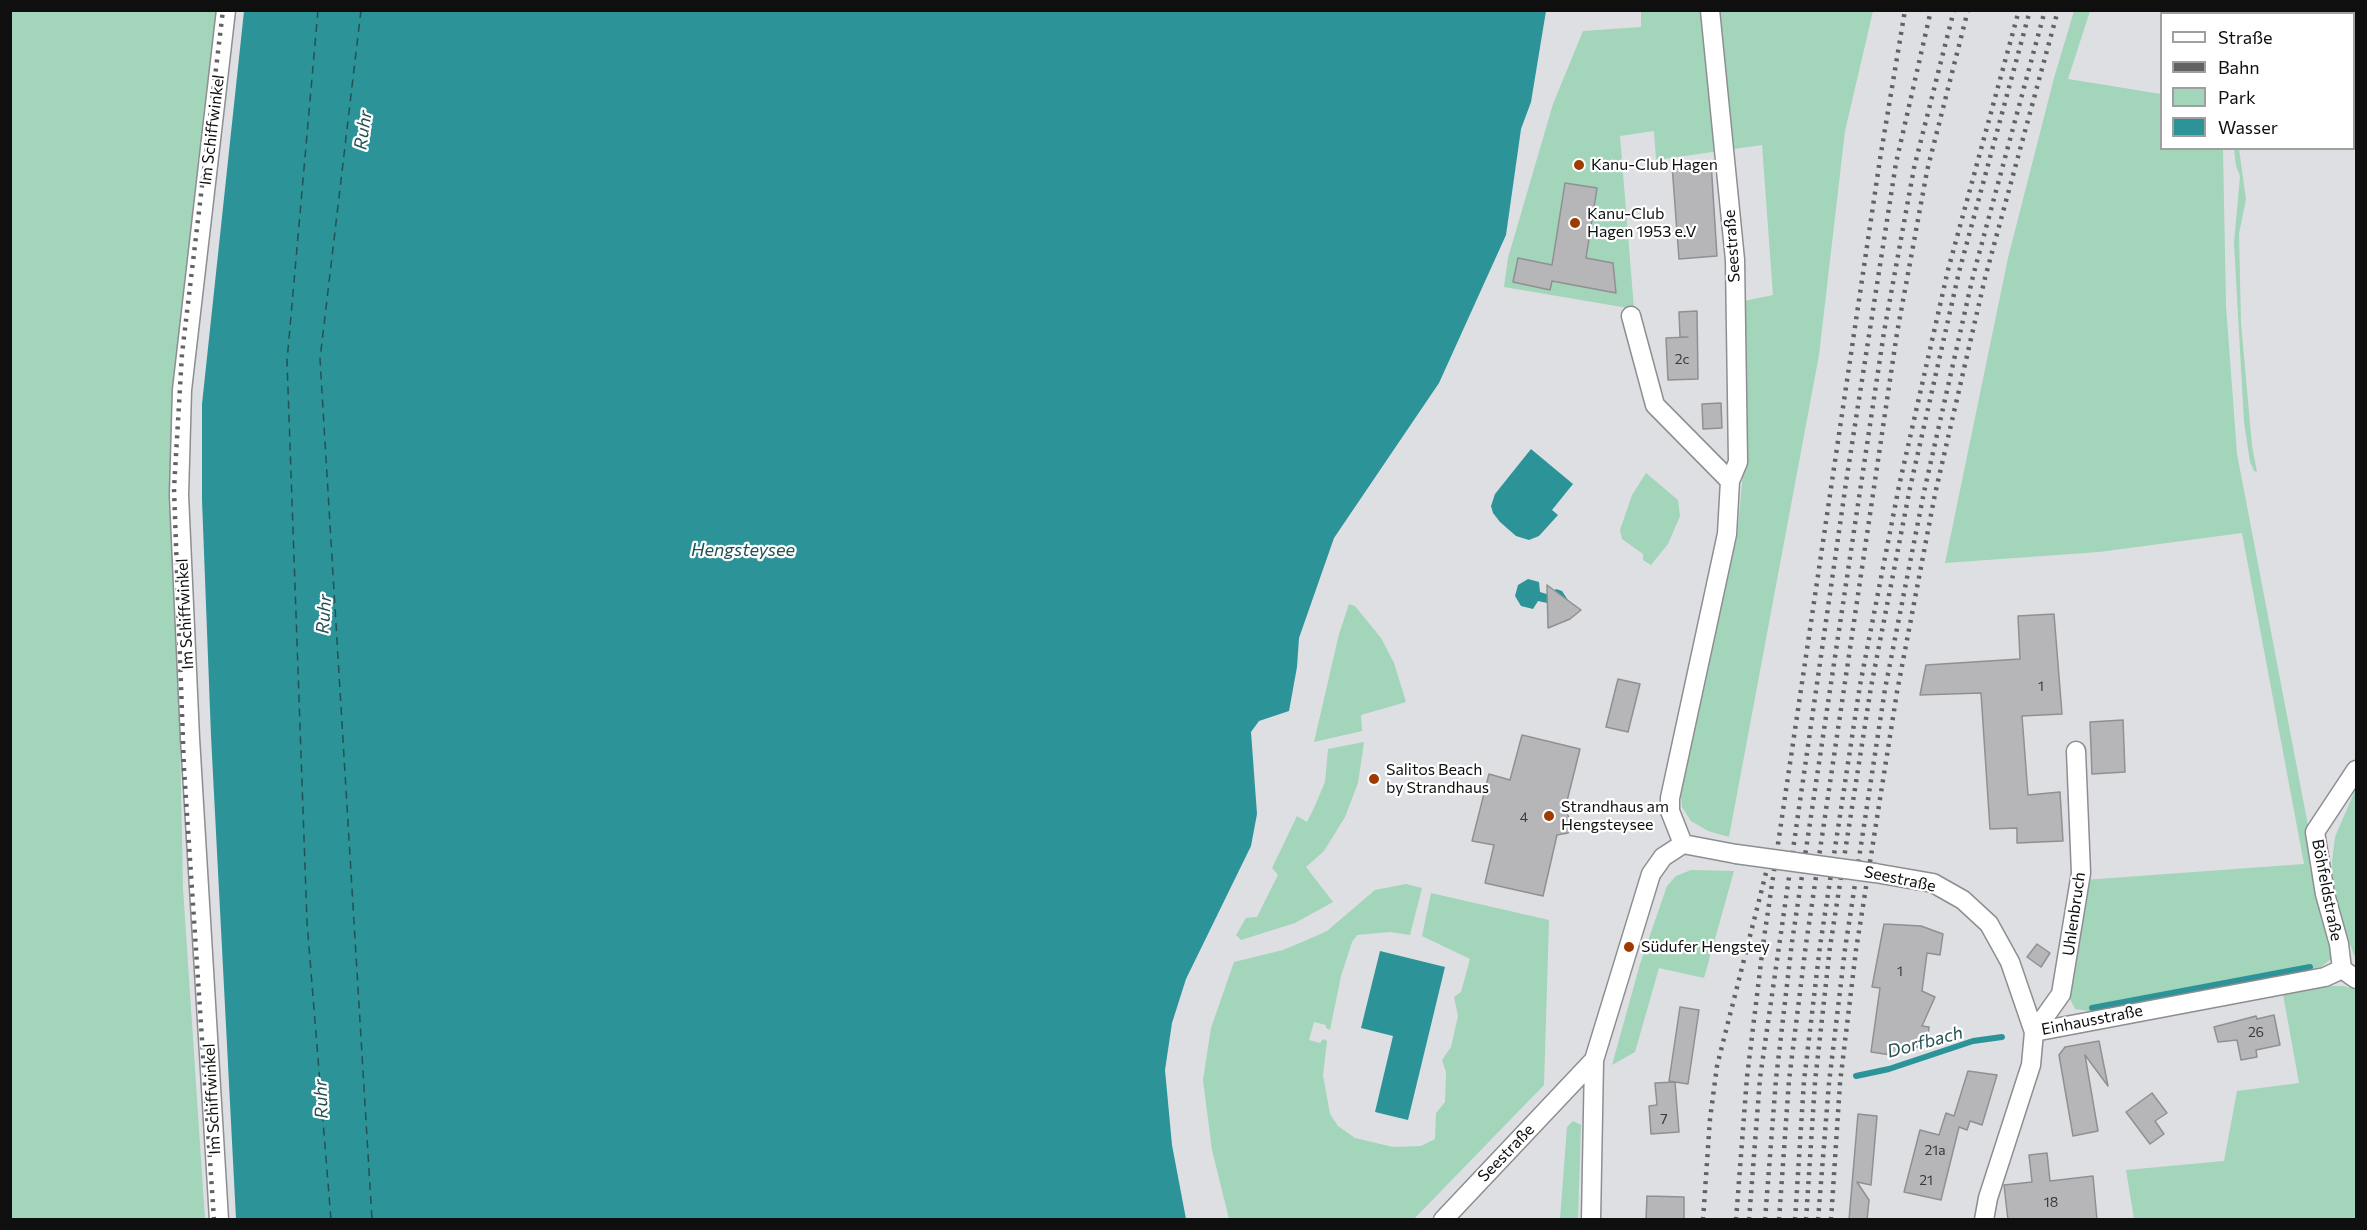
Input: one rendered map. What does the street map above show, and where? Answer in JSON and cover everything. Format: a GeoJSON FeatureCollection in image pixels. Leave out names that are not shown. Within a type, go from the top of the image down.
{"type":"FeatureCollection","features":[{"type":"Feature","properties":{"kind":"street","name":"Im Schiffwinkel"},"geometry":{"type":"LineString","coordinates":[[219,1220],[191,750],[179,495],[182,390],[226,10]]}},
{"type":"Feature","properties":{"kind":"street","name":"Seestraße"},"geometry":{"type":"LineString","coordinates":[[1683,844],[1670,811],[1670,798],[1727,534],[1730,481],[1738,462],[1735,260],[1710,10]]}},
{"type":"Feature","properties":{"kind":"street"},"geometry":{"type":"LineString","coordinates":[[1631,316],[1655,405],[1730,481]]}},
{"type":"Feature","properties":{"kind":"street","name":"Uhlenbruch"},"geometry":{"type":"LineString","coordinates":[[2034,1032],[2061,994],[2081,873],[2076,750]]}},
{"type":"Feature","properties":{"kind":"street","name":"Böhfeldstraße"},"geometry":{"type":"LineString","coordinates":[[2349,974],[2325,894],[2315,832],[2356,770]]}},
{"type":"Feature","properties":{"kind":"street","name":"Seestraße"},"geometry":{"type":"LineString","coordinates":[[1591,1220],[1594,1060],[1651,873],[1663,857],[1683,844],[1934,883],[1963,900],[1989,924],[2010,962],[2034,1032]]}},
{"type":"Feature","properties":{"kind":"street","name":"Einhausstraße"},"geometry":{"type":"LineString","coordinates":[[1984,1220],[1988,1198],[2031,1065],[2034,1032],[2349,974]]}},
{"type":"Feature","properties":{"kind":"street","name":"Seestraße"},"geometry":{"type":"LineString","coordinates":[[1443,1220],[1594,1060]]}},
{"type":"Feature","properties":{"kind":"green space"},"geometry":{"type":"Polygon","coordinates":[[[10,11],[216,11],[173,381],[183,888],[205,1219],[11,1219],[10,11]]]}},
{"type":"Feature","properties":{"kind":"green space"},"geometry":{"type":"Polygon","coordinates":[[[1641,11],[1873,11],[1845,131],[1819,355],[1729,837],[1708,831],[1691,821],[1682,807],[1680,787],[1737,537],[1746,440],[1744,301],[1773,295],[1762,145],[1656,160],[1654,131],[1620,136],[1634,309],[1504,287],[1508,258],[1553,104],[1583,31],[1641,27],[1641,11]]]}},
{"type":"Feature","properties":{"kind":"green space"},"geometry":{"type":"Polygon","coordinates":[[[2074,11],[2090,11],[2068,79],[2160,94],[2160,150],[2223,150],[2226,306],[2237,454],[2332,951],[2331,959],[2321,967],[2089,1011],[2075,1009],[2069,997],[2084,880],[2304,864],[2242,533],[2099,552],[1945,563],[2008,258],[2054,78],[2074,11]]]}},
{"type":"Feature","properties":{"kind":"green space"},"geometry":{"type":"Polygon","coordinates":[[[2234,150],[2239,150],[2246,199],[2239,234],[2241,323],[2252,446],[2257,472],[2254,471],[2250,462],[2244,422],[2234,243],[2240,176],[2234,150]]]}},
{"type":"Feature","properties":{"kind":"green space"},"geometry":{"type":"Polygon","coordinates":[[[1646,473],[1678,500],[1680,516],[1668,544],[1651,565],[1643,560],[1643,554],[1622,539],[1620,530],[1632,495],[1646,473]]]}},
{"type":"Feature","properties":{"kind":"green space"},"geometry":{"type":"Polygon","coordinates":[[[1349,604],[1355,606],[1381,638],[1394,663],[1406,702],[1361,715],[1362,731],[1314,742],[1339,634],[1349,604]]]}},
{"type":"Feature","properties":{"kind":"green space"},"geometry":{"type":"Polygon","coordinates":[[[1364,742],[1358,783],[1345,817],[1324,851],[1306,867],[1333,902],[1295,923],[1241,940],[1236,935],[1246,918],[1257,917],[1278,875],[1272,868],[1297,816],[1307,822],[1314,808],[1325,782],[1328,749],[1364,742]]]}},
{"type":"Feature","properties":{"kind":"green space"},"geometry":{"type":"Polygon","coordinates":[[[2356,788],[2356,960],[2342,923],[2333,886],[2332,862],[2335,837],[2356,788]]]}},
{"type":"Feature","properties":{"kind":"green space"},"geometry":{"type":"Polygon","coordinates":[[[1691,870],[1734,871],[1704,978],[1659,968],[1635,1052],[1612,1065],[1640,964],[1667,886],[1676,876],[1691,870]]]}},
{"type":"Feature","properties":{"kind":"green space"},"geometry":{"type":"Polygon","coordinates":[[[1406,884],[1422,888],[1410,935],[1390,932],[1357,935],[1352,942],[1341,976],[1330,1030],[1326,1028],[1326,1025],[1314,1022],[1309,1040],[1320,1043],[1323,1039],[1327,1041],[1323,1075],[1330,1114],[1338,1126],[1355,1138],[1393,1147],[1421,1146],[1435,1139],[1436,1113],[1445,1102],[1446,1072],[1442,1060],[1451,1047],[1458,1016],[1454,997],[1461,992],[1470,959],[1422,936],[1431,893],[1549,920],[1544,1085],[1414,1219],[1229,1219],[1212,1150],[1203,1080],[1211,1028],[1234,962],[1283,950],[1327,931],[1375,890],[1406,884]]]}},
{"type":"Feature","properties":{"kind":"green space"},"geometry":{"type":"Polygon","coordinates":[[[2326,986],[2344,986],[2356,990],[2356,1219],[2134,1219],[2126,1170],[2224,1161],[2237,1091],[2299,1083],[2283,994],[2326,986]]]}},
{"type":"Feature","properties":{"kind":"green space"},"geometry":{"type":"Polygon","coordinates":[[[1573,1121],[1581,1125],[1578,1219],[1560,1219],[1567,1127],[1573,1121]]]}},
{"type":"Feature","properties":{"kind":"water","name":"Hengsteysee"},"geometry":{"type":"Polygon","coordinates":[[[244,11],[1546,11],[1531,102],[1521,129],[1506,235],[1439,383],[1334,538],[1299,638],[1297,667],[1289,711],[1259,721],[1251,732],[1257,814],[1251,846],[1186,979],[1172,1023],[1165,1070],[1172,1145],[1186,1219],[236,1219],[211,736],[202,500],[202,404],[244,11]]]}},
{"type":"Feature","properties":{"kind":"water"},"geometry":{"type":"Polygon","coordinates":[[[1531,449],[1573,484],[1552,510],[1558,515],[1539,536],[1529,540],[1516,536],[1500,522],[1491,506],[1495,494],[1531,449]]]}},
{"type":"Feature","properties":{"kind":"water"},"geometry":{"type":"Polygon","coordinates":[[[1528,579],[1539,582],[1540,592],[1550,595],[1556,589],[1562,591],[1568,600],[1565,608],[1550,609],[1547,603],[1538,601],[1533,609],[1521,606],[1515,596],[1518,585],[1528,579]]]}},
{"type":"Feature","properties":{"kind":"water"},"geometry":{"type":"Polygon","coordinates":[[[1380,951],[1445,967],[1408,1120],[1375,1112],[1393,1036],[1361,1028],[1380,951]]]}},
{"type":"Feature","properties":{"kind":"building"},"geometry":{"type":"Polygon","coordinates":[[[1711,162],[1717,256],[1679,259],[1672,165],[1711,162]]]}},
{"type":"Feature","properties":{"kind":"building"},"geometry":{"type":"Polygon","coordinates":[[[1565,183],[1597,188],[1586,258],[1613,263],[1616,293],[1552,281],[1550,290],[1513,282],[1518,258],[1552,265],[1565,183]]]}},
{"type":"Feature","properties":{"kind":"building"},"geometry":{"type":"Polygon","coordinates":[[[1697,311],[1698,379],[1668,380],[1666,338],[1688,337],[1680,337],[1679,312],[1697,311]]]}},
{"type":"Feature","properties":{"kind":"building"},"geometry":{"type":"Polygon","coordinates":[[[1721,403],[1722,428],[1703,429],[1702,404],[1721,403]]]}},
{"type":"Feature","properties":{"kind":"building"},"geometry":{"type":"Polygon","coordinates":[[[1547,585],[1581,610],[1570,619],[1548,628],[1547,585]]]}},
{"type":"Feature","properties":{"kind":"building"},"geometry":{"type":"Polygon","coordinates":[[[2054,614],[2062,714],[2022,716],[2028,795],[2060,792],[2063,841],[2017,843],[2017,828],[1990,829],[1981,693],[1920,695],[1926,665],[2020,659],[2018,616],[2054,614]]]}},
{"type":"Feature","properties":{"kind":"building"},"geometry":{"type":"Polygon","coordinates":[[[1618,679],[1640,684],[1628,732],[1606,727],[1618,679]]]}},
{"type":"Feature","properties":{"kind":"building"},"geometry":{"type":"Polygon","coordinates":[[[2123,720],[2125,772],[2092,774],[2090,722],[2123,720]]]}},
{"type":"Feature","properties":{"kind":"building"},"geometry":{"type":"Polygon","coordinates":[[[1522,735],[1580,749],[1565,809],[1572,824],[1568,833],[1557,835],[1543,896],[1485,883],[1494,845],[1472,841],[1489,774],[1510,780],[1522,735]]]}},
{"type":"Feature","properties":{"kind":"building"},"geometry":{"type":"Polygon","coordinates":[[[1884,924],[1921,926],[1943,934],[1940,955],[1927,953],[1922,991],[1935,997],[1922,1026],[1929,1027],[1927,1044],[1891,1055],[1871,1052],[1880,988],[1872,987],[1884,924]]]}},
{"type":"Feature","properties":{"kind":"building"},"geometry":{"type":"Polygon","coordinates":[[[2037,944],[2050,953],[2041,967],[2027,957],[2037,944]]]}},
{"type":"Feature","properties":{"kind":"building"},"geometry":{"type":"Polygon","coordinates":[[[1680,1007],[1699,1010],[1688,1084],[1669,1081],[1680,1007]]]}},
{"type":"Feature","properties":{"kind":"building"},"geometry":{"type":"Polygon","coordinates":[[[2274,1015],[2280,1045],[2256,1050],[2257,1057],[2241,1060],[2237,1040],[2218,1042],[2214,1027],[2256,1016],[2257,1019],[2274,1015]]]}},
{"type":"Feature","properties":{"kind":"building"},"geometry":{"type":"Polygon","coordinates":[[[2099,1041],[2108,1086],[2085,1055],[2098,1131],[2073,1136],[2059,1055],[2065,1047],[2099,1041]]]}},
{"type":"Feature","properties":{"kind":"building"},"geometry":{"type":"Polygon","coordinates":[[[1968,1071],[1997,1075],[1982,1125],[1970,1121],[1967,1130],[1959,1127],[1941,1200],[1904,1192],[1920,1130],[1939,1135],[1946,1113],[1954,1116],[1968,1071]]]}},
{"type":"Feature","properties":{"kind":"building"},"geometry":{"type":"Polygon","coordinates":[[[1675,1082],[1679,1132],[1651,1134],[1649,1106],[1657,1105],[1655,1083],[1675,1082]]]}},
{"type":"Feature","properties":{"kind":"building"},"geometry":{"type":"Polygon","coordinates":[[[2152,1093],[2167,1113],[2155,1121],[2164,1134],[2150,1144],[2126,1112],[2152,1093]]]}},
{"type":"Feature","properties":{"kind":"building"},"geometry":{"type":"Polygon","coordinates":[[[1858,1114],[1877,1116],[1871,1185],[1857,1182],[1869,1200],[1867,1220],[1849,1220],[1858,1114]]]}},
{"type":"Feature","properties":{"kind":"building"},"geometry":{"type":"Polygon","coordinates":[[[2047,1153],[2050,1181],[2093,1176],[2097,1220],[2008,1220],[2004,1185],[2032,1182],[2029,1155],[2047,1153]]]}},
{"type":"Feature","properties":{"kind":"building"},"geometry":{"type":"Polygon","coordinates":[[[1647,1196],[1684,1197],[1684,1220],[1646,1220],[1647,1196]]]}},
{"type":"Feature","properties":{"kind":"waterway"},"geometry":{"type":"LineString","coordinates":[[2092,1008],[2310,967]]}},
{"type":"Feature","properties":{"kind":"waterway","name":"Dorfbach"},"geometry":{"type":"LineString","coordinates":[[1856,1076],[1889,1069],[1973,1041],[2002,1037]]}},
{"type":"Feature","properties":{"kind":"ferry route"},"geometry":{"type":"LineString","coordinates":[[318,10],[287,361],[307,922],[331,1220]]}},
{"type":"Feature","properties":{"kind":"ferry route"},"geometry":{"type":"LineString","coordinates":[[361,10],[320,359],[372,1220]]}},
{"type":"Feature","properties":{"kind":"railway"},"geometry":{"type":"LineString","coordinates":[[214,1220],[184,769],[174,489],[182,354],[223,10]]}},
{"type":"Feature","properties":{"kind":"railway"},"geometry":{"type":"LineString","coordinates":[[1736,1220],[1747,1077],[1764,938],[1880,159],[1905,10]]}},
{"type":"Feature","properties":{"kind":"railway"},"geometry":{"type":"LineString","coordinates":[[1749,1220],[1760,1078],[1847,476],[1896,163],[1931,10]]}},
{"type":"Feature","properties":{"kind":"railway"},"geometry":{"type":"LineString","coordinates":[[1765,1220],[1776,1079],[1792,942],[1884,332],[1914,168],[1954,10]]}},
{"type":"Feature","properties":{"kind":"railway"},"geometry":{"type":"LineString","coordinates":[[1779,1220],[1789,1080],[1806,944],[1897,333],[1927,171],[1968,10]]}},
{"type":"Feature","properties":{"kind":"railway"},"geometry":{"type":"LineString","coordinates":[[1795,1220],[1804,1081],[1820,946],[1860,685],[1899,486],[1948,270],[2019,10]]}},
{"type":"Feature","properties":{"kind":"railway"},"geometry":{"type":"LineString","coordinates":[[1806,1220],[1815,1082],[1830,947],[1871,687],[1910,488],[1959,272],[2030,10]]}},
{"type":"Feature","properties":{"kind":"railway"},"geometry":{"type":"LineString","coordinates":[[1818,1220],[1829,1083],[1845,949],[1885,689],[1924,492],[1973,276],[2045,10]]}},
{"type":"Feature","properties":{"kind":"railway"},"geometry":{"type":"LineString","coordinates":[[1831,1220],[1840,1083],[1856,950],[1897,692],[1935,494],[1985,278],[2058,10]]}},
{"type":"Feature","properties":{"kind":"railway"},"geometry":{"type":"LineString","coordinates":[[1703,1220],[1710,1119],[1717,1066],[1767,869]]}},
{"type":"Feature","properties":{"kind":"place","name":"Kanu-Club Hagen"},"geometry":{"type":"Point","coordinates":[1579,165]}},
{"type":"Feature","properties":{"kind":"place","name":"Kanu-Club Hagen 1953 e.V"},"geometry":{"type":"Point","coordinates":[1575,223]}},
{"type":"Feature","properties":{"kind":"place","name":"Salitos Beach by Strandhaus"},"geometry":{"type":"Point","coordinates":[1374,779]}},
{"type":"Feature","properties":{"kind":"place","name":"Strandhaus am Hengsteysee"},"geometry":{"type":"Point","coordinates":[1549,816]}},
{"type":"Feature","properties":{"kind":"place","name":"Südufer Hengstey"},"geometry":{"type":"Point","coordinates":[1629,947]}},
{"type":"Feature","properties":{"kind":"water label","name":"Ruhr"},"geometry":{"type":"Point","coordinates":[363,130]}},
{"type":"Feature","properties":{"kind":"water label","name":"Ruhr"},"geometry":{"type":"Point","coordinates":[324,614]}},
{"type":"Feature","properties":{"kind":"water label","name":"Ruhr"},"geometry":{"type":"Point","coordinates":[321,1099]}}]}
